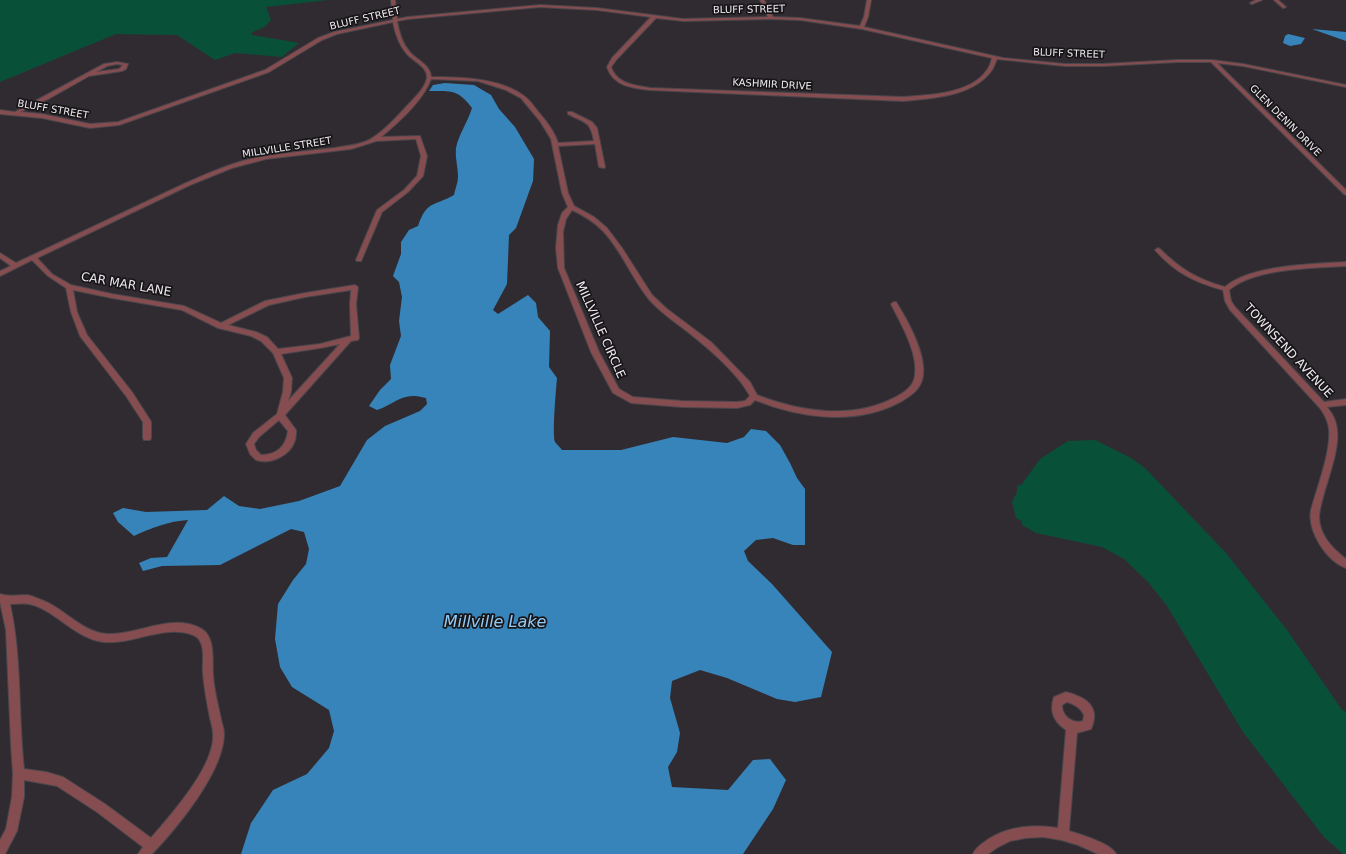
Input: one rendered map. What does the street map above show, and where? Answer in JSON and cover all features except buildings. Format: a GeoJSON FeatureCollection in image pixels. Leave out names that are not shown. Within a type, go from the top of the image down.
{"type":"FeatureCollection","features":[{"type":"Feature","properties":{"kind":"street"},"geometry":{"type":"LineString","coordinates":[[393,0],[396,20],[395,23],[406,52],[427,70],[429,78],[454,78],[489,82],[516,93],[529,103],[550,132],[556,145],[563,187],[571,207],[592,218],[605,229],[620,248],[650,296],[665,311],[708,344],[747,384],[754,397],[794,410],[844,413],[869,411],[890,405],[911,392],[917,384],[919,376],[917,354],[914,344],[894,304]]}},
{"type":"Feature","properties":{"kind":"street"},"geometry":{"type":"LineString","coordinates":[[558,0],[560,6]]}},
{"type":"Feature","properties":{"kind":"street"},"geometry":{"type":"LineString","coordinates":[[762,0],[771,18]]}},
{"type":"Feature","properties":{"kind":"street"},"geometry":{"type":"LineString","coordinates":[[862,28],[866,17],[869,0]]}},
{"type":"Feature","properties":{"kind":"street"},"geometry":{"type":"LineString","coordinates":[[1252,3],[1260,0]]}},
{"type":"Feature","properties":{"kind":"street"},"geometry":{"type":"LineString","coordinates":[[1276,0],[1284,6]]}},
{"type":"Feature","properties":{"kind":"street","name":"BLUFF STREET"},"geometry":{"type":"LineString","coordinates":[[0,112],[16,112],[42,116],[90,126],[119,123],[267,71],[320,39],[336,33],[396,20],[510,8],[560,6],[597,9],[654,17],[695,20],[771,18],[816,21],[862,28],[995,57],[1066,65],[1212,61],[1250,66],[1346,86]]}},
{"type":"Feature","properties":{"kind":"street","name":"KASHMIR DRIVE"},"geometry":{"type":"LineString","coordinates":[[654,17],[614,59],[609,67],[610,72],[617,80],[626,84],[650,89],[902,99],[933,96],[964,88],[976,83],[987,74],[993,65],[995,57]]}},
{"type":"Feature","properties":{"kind":"street","name":"GLEN DENIN DRIVE"},"geometry":{"type":"LineString","coordinates":[[1212,61],[1346,193]]}},
{"type":"Feature","properties":{"kind":"street"},"geometry":{"type":"LineString","coordinates":[[16,112],[48,97],[89,75],[111,64],[126,64],[126,66],[120,70],[89,75]]}},
{"type":"Feature","properties":{"kind":"street","name":"MILLVILLE STREET"},"geometry":{"type":"LineString","coordinates":[[0,274],[224,169],[270,157],[346,148],[374,140],[417,98],[426,86],[429,78]]}},
{"type":"Feature","properties":{"kind":"street"},"geometry":{"type":"LineString","coordinates":[[570,113],[590,123],[596,135],[596,142],[602,167]]}},
{"type":"Feature","properties":{"kind":"street"},"geometry":{"type":"LineString","coordinates":[[359,260],[379,210],[406,191],[420,176],[424,156],[418,137],[374,140]]}},
{"type":"Feature","properties":{"kind":"street"},"geometry":{"type":"LineString","coordinates":[[556,145],[596,142]]}},
{"type":"Feature","properties":{"kind":"street","name":"MILLVILLE CIRCLE"},"geometry":{"type":"LineString","coordinates":[[571,207],[564,214],[562,223],[560,257],[561,268],[595,352],[616,391],[631,400],[675,404],[737,405],[747,403],[754,397]]}},
{"type":"Feature","properties":{"kind":"street"},"geometry":{"type":"LineString","coordinates":[[1158,250],[1172,265],[1186,275],[1226,289],[1232,282],[1250,275],[1346,264]]}},
{"type":"Feature","properties":{"kind":"street"},"geometry":{"type":"LineString","coordinates":[[0,255],[15,266]]}},
{"type":"Feature","properties":{"kind":"street","name":"CAR MAR LANE"},"geometry":{"type":"LineString","coordinates":[[32,258],[50,275],[69,286],[112,296],[184,308],[221,326],[253,334],[264,339],[276,352],[288,378],[287,392],[280,415]]}},
{"type":"Feature","properties":{"kind":"street"},"geometry":{"type":"LineString","coordinates":[[69,286],[74,312],[84,336],[129,394],[147,422],[147,438]]}},
{"type":"Feature","properties":{"kind":"street"},"geometry":{"type":"LineString","coordinates":[[221,326],[267,303],[298,296],[355,287],[353,304],[355,338],[320,346],[276,352]]}},
{"type":"Feature","properties":{"kind":"street","name":"TOWNSEND AVENUE"},"geometry":{"type":"LineString","coordinates":[[1226,289],[1228,301],[1232,308],[1322,405],[1329,415],[1334,430],[1315,511],[1315,525],[1326,544],[1346,564]]}},
{"type":"Feature","properties":{"kind":"street"},"geometry":{"type":"LineString","coordinates":[[280,415],[292,430],[291,440],[284,450],[271,458],[259,458],[253,452],[250,444],[256,435],[280,415],[349,339]]}},
{"type":"Feature","properties":{"kind":"street"},"geometry":{"type":"LineString","coordinates":[[1322,405],[1346,402]]}},
{"type":"Feature","properties":{"kind":"street"},"geometry":{"type":"LineString","coordinates":[[0,852],[11,831],[15,815],[18,797],[19,774],[16,744],[11,630],[3,599],[22,599],[33,601],[53,611],[84,633],[106,639],[162,629],[188,628],[199,632],[206,640],[208,688],[219,735],[215,750],[211,764],[194,795],[148,850],[101,808],[58,782],[32,775],[19,774]]}},
{"type":"Feature","properties":{"kind":"street"},"geometry":{"type":"LineString","coordinates":[[1063,834],[1072,727]]}},
{"type":"Feature","properties":{"kind":"street"},"geometry":{"type":"LineString","coordinates":[[979,854],[1006,836],[1020,832],[1052,832],[1063,834],[1099,848],[1110,854]]}},
{"type":"Feature","properties":{"kind":"green space"},"geometry":{"type":"Polygon","coordinates":[[[0,0],[328,0],[266,7],[271,20],[264,27],[251,33],[252,35],[299,43],[282,57],[235,53],[215,60],[177,35],[116,34],[0,82],[0,0]]]}},
{"type":"Feature","properties":{"kind":"green space"},"geometry":{"type":"Polygon","coordinates":[[[1095,440],[1131,458],[1145,468],[1226,553],[1287,630],[1342,710],[1346,712],[1346,854],[1343,854],[1324,837],[1243,732],[1167,606],[1148,582],[1124,559],[1102,547],[1036,533],[1022,525],[1022,521],[1016,518],[1012,502],[1017,492],[1017,486],[1022,484],[1040,459],[1068,441],[1095,440]]]}},
{"type":"Feature","properties":{"kind":"water"},"geometry":{"type":"Polygon","coordinates":[[[1312,29],[1346,32],[1346,41],[1312,29]]]}},
{"type":"Feature","properties":{"kind":"water"},"geometry":{"type":"Polygon","coordinates":[[[1288,34],[1305,38],[1301,44],[1290,46],[1283,43],[1285,36],[1288,34]]]}},
{"type":"Feature","properties":{"kind":"water","name":"Millville Lake"},"geometry":{"type":"Polygon","coordinates":[[[445,83],[474,85],[491,95],[499,109],[515,127],[534,159],[533,181],[516,228],[509,235],[507,284],[493,310],[498,314],[528,295],[536,303],[538,317],[550,331],[549,367],[557,378],[554,412],[554,438],[555,442],[562,450],[621,450],[673,437],[727,443],[744,437],[751,429],[766,431],[780,445],[797,478],[805,489],[805,545],[793,545],[773,538],[756,540],[744,551],[748,561],[772,584],[832,652],[821,697],[795,702],[777,699],[727,678],[700,670],[672,681],[670,698],[680,733],[677,752],[668,767],[672,787],[728,790],[753,760],[770,759],[786,780],[773,809],[743,854],[241,854],[251,823],[273,790],[307,774],[329,748],[334,731],[329,710],[292,687],[280,667],[275,639],[278,604],[293,580],[306,564],[309,549],[304,532],[291,529],[220,565],[162,566],[143,571],[139,563],[151,558],[167,557],[188,520],[160,525],[134,536],[118,522],[113,513],[123,508],[146,512],[207,510],[224,496],[239,506],[260,509],[299,501],[340,486],[367,440],[385,426],[420,411],[427,404],[426,398],[411,396],[400,399],[377,410],[369,406],[380,390],[391,379],[390,365],[401,336],[399,321],[402,297],[399,282],[393,276],[401,254],[401,242],[409,230],[418,226],[424,212],[428,208],[454,195],[457,184],[456,148],[459,137],[472,108],[462,97],[454,92],[429,91],[433,85],[445,83]]]}}]}
